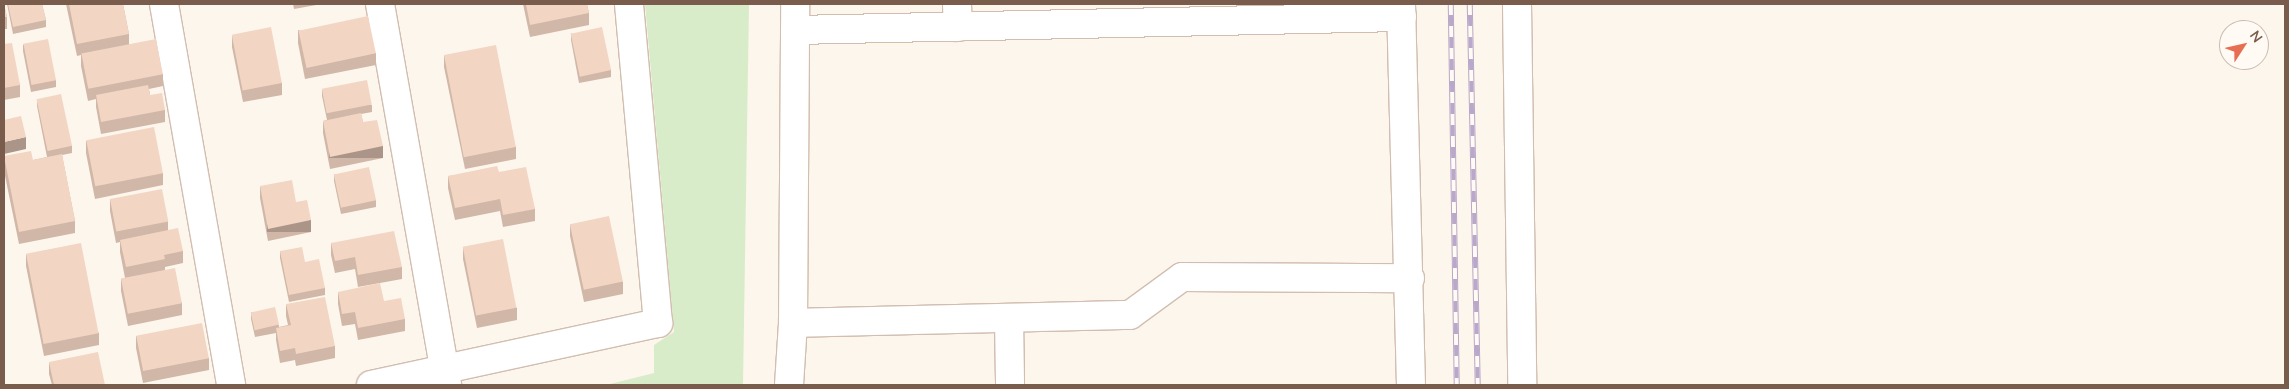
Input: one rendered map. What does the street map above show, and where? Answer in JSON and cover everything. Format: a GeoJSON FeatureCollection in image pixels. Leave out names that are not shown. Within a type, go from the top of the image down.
{"type":"FeatureCollection","features":[{"type":"Feature","properties":{"kind":"street"},"geometry":{"type":"LineString","coordinates":[[164,4],[231,385]]}},
{"type":"Feature","properties":{"kind":"street"},"geometry":{"type":"LineString","coordinates":[[380,4],[446,377]]}},
{"type":"Feature","properties":{"kind":"street"},"geometry":{"type":"LineString","coordinates":[[371,385],[446,377],[658,323],[629,4]]}},
{"type":"Feature","properties":{"kind":"street"},"geometry":{"type":"LineString","coordinates":[[1517,4],[1522,385]]}},
{"type":"Feature","properties":{"kind":"street"},"geometry":{"type":"LineString","coordinates":[[789,385],[793,323],[795,17],[1402,10],[1410,278],[1411,385]]}},
{"type":"Feature","properties":{"kind":"street"},"geometry":{"type":"LineString","coordinates":[[793,323],[1130,315],[1182,277],[1410,278]]}},
{"type":"Feature","properties":{"kind":"street"},"geometry":{"type":"LineString","coordinates":[[1010,318],[1010,385]]}},
{"type":"Feature","properties":{"kind":"green space"},"geometry":{"type":"Polygon","coordinates":[[[645,4],[749,4],[743,385],[606,385],[654,373],[654,345],[674,332],[645,4]]]}},
{"type":"Feature","properties":{"kind":"building"},"geometry":{"type":"Polygon","coordinates":[[[4,4],[7,17],[4,17],[4,4]]]}},
{"type":"Feature","properties":{"kind":"building"},"geometry":{"type":"Polygon","coordinates":[[[8,4],[42,4],[46,20],[13,27],[8,4]]]}},
{"type":"Feature","properties":{"kind":"building"},"geometry":{"type":"Polygon","coordinates":[[[69,4],[123,4],[129,34],[77,44],[69,4]]]}},
{"type":"Feature","properties":{"kind":"building"},"geometry":{"type":"Polygon","coordinates":[[[526,4],[587,4],[589,13],[530,25],[526,4]]]}},
{"type":"Feature","properties":{"kind":"building"},"geometry":{"type":"Polygon","coordinates":[[[368,16],[376,53],[306,68],[299,31],[368,16]]]}},
{"type":"Feature","properties":{"kind":"building"},"geometry":{"type":"Polygon","coordinates":[[[271,27],[282,83],[243,91],[232,35],[271,27]]]}},
{"type":"Feature","properties":{"kind":"building"},"geometry":{"type":"Polygon","coordinates":[[[602,27],[611,70],[580,77],[571,34],[602,27]]]}},
{"type":"Feature","properties":{"kind":"building"},"geometry":{"type":"Polygon","coordinates":[[[48,39],[56,80],[31,85],[23,44],[48,39]]]}},
{"type":"Feature","properties":{"kind":"building"},"geometry":{"type":"Polygon","coordinates":[[[156,39],[163,74],[88,89],[81,54],[156,39]]]}},
{"type":"Feature","properties":{"kind":"building"},"geometry":{"type":"Polygon","coordinates":[[[12,43],[20,85],[4,88],[4,44],[12,43]]]}},
{"type":"Feature","properties":{"kind":"building"},"geometry":{"type":"Polygon","coordinates":[[[496,45],[516,147],[464,157],[444,55],[496,45]]]}},
{"type":"Feature","properties":{"kind":"building"},"geometry":{"type":"Polygon","coordinates":[[[367,80],[372,105],[327,113],[322,89],[367,80]]]}},
{"type":"Feature","properties":{"kind":"building"},"geometry":{"type":"Polygon","coordinates":[[[148,85],[150,95],[162,93],[165,110],[101,122],[96,95],[148,85]]]}},
{"type":"Feature","properties":{"kind":"building"},"geometry":{"type":"Polygon","coordinates":[[[61,94],[72,146],[48,151],[37,99],[61,94]]]}},
{"type":"Feature","properties":{"kind":"building"},"geometry":{"type":"Polygon","coordinates":[[[361,113],[363,122],[377,120],[383,146],[330,157],[323,121],[361,113]]]}},
{"type":"Feature","properties":{"kind":"building"},"geometry":{"type":"Polygon","coordinates":[[[21,116],[26,137],[4,142],[4,120],[21,116]]]}},
{"type":"Feature","properties":{"kind":"building"},"geometry":{"type":"Polygon","coordinates":[[[154,127],[163,173],[95,186],[86,140],[154,127]]]}},
{"type":"Feature","properties":{"kind":"building"},"geometry":{"type":"Polygon","coordinates":[[[31,151],[33,160],[62,154],[75,221],[19,232],[4,156],[31,151]]]}},
{"type":"Feature","properties":{"kind":"building"},"geometry":{"type":"Polygon","coordinates":[[[497,166],[499,172],[526,167],[535,209],[503,215],[500,199],[455,208],[448,176],[497,166]]]}},
{"type":"Feature","properties":{"kind":"building"},"geometry":{"type":"Polygon","coordinates":[[[369,167],[376,200],[341,208],[334,174],[369,167]]]}},
{"type":"Feature","properties":{"kind":"building"},"geometry":{"type":"Polygon","coordinates":[[[292,180],[296,202],[307,200],[311,220],[268,229],[260,186],[292,180]]]}},
{"type":"Feature","properties":{"kind":"building"},"geometry":{"type":"Polygon","coordinates":[[[162,189],[168,221],[116,232],[110,199],[162,189]]]}},
{"type":"Feature","properties":{"kind":"building"},"geometry":{"type":"Polygon","coordinates":[[[609,216],[623,282],[584,290],[570,224],[609,216]]]}},
{"type":"Feature","properties":{"kind":"building"},"geometry":{"type":"Polygon","coordinates":[[[178,228],[183,251],[164,255],[165,259],[126,267],[120,240],[178,228]]]}},
{"type":"Feature","properties":{"kind":"building"},"geometry":{"type":"Polygon","coordinates":[[[394,231],[402,267],[358,275],[355,257],[335,261],[331,243],[394,231]]]}},
{"type":"Feature","properties":{"kind":"building"},"geometry":{"type":"Polygon","coordinates":[[[503,239],[516,308],[476,316],[463,247],[503,239]]]}},
{"type":"Feature","properties":{"kind":"building"},"geometry":{"type":"Polygon","coordinates":[[[81,243],[99,333],[44,344],[26,254],[81,243]]]}},
{"type":"Feature","properties":{"kind":"building"},"geometry":{"type":"Polygon","coordinates":[[[302,247],[305,262],[319,259],[325,288],[289,295],[280,251],[302,247]]]}},
{"type":"Feature","properties":{"kind":"building"},"geometry":{"type":"Polygon","coordinates":[[[175,268],[182,303],[128,314],[121,278],[175,268]]]}},
{"type":"Feature","properties":{"kind":"building"},"geometry":{"type":"Polygon","coordinates":[[[380,283],[384,301],[401,298],[405,319],[358,328],[355,312],[342,314],[338,292],[380,283]]]}},
{"type":"Feature","properties":{"kind":"building"},"geometry":{"type":"Polygon","coordinates":[[[325,297],[335,346],[296,354],[295,348],[280,351],[276,328],[291,325],[286,304],[325,297]]]}},
{"type":"Feature","properties":{"kind":"building"},"geometry":{"type":"Polygon","coordinates":[[[275,307],[279,325],[255,330],[251,313],[275,307]]]}},
{"type":"Feature","properties":{"kind":"building"},"geometry":{"type":"Polygon","coordinates":[[[202,323],[209,358],[143,371],[136,336],[202,323]]]}},
{"type":"Feature","properties":{"kind":"building"},"geometry":{"type":"Polygon","coordinates":[[[98,352],[105,385],[54,385],[49,362],[98,352]]]}},
{"type":"Feature","properties":{"kind":"railway"},"geometry":{"type":"LineString","coordinates":[[1451,4],[1457,385]]}},
{"type":"Feature","properties":{"kind":"railway"},"geometry":{"type":"LineString","coordinates":[[1470,4],[1478,385]]}}]}
